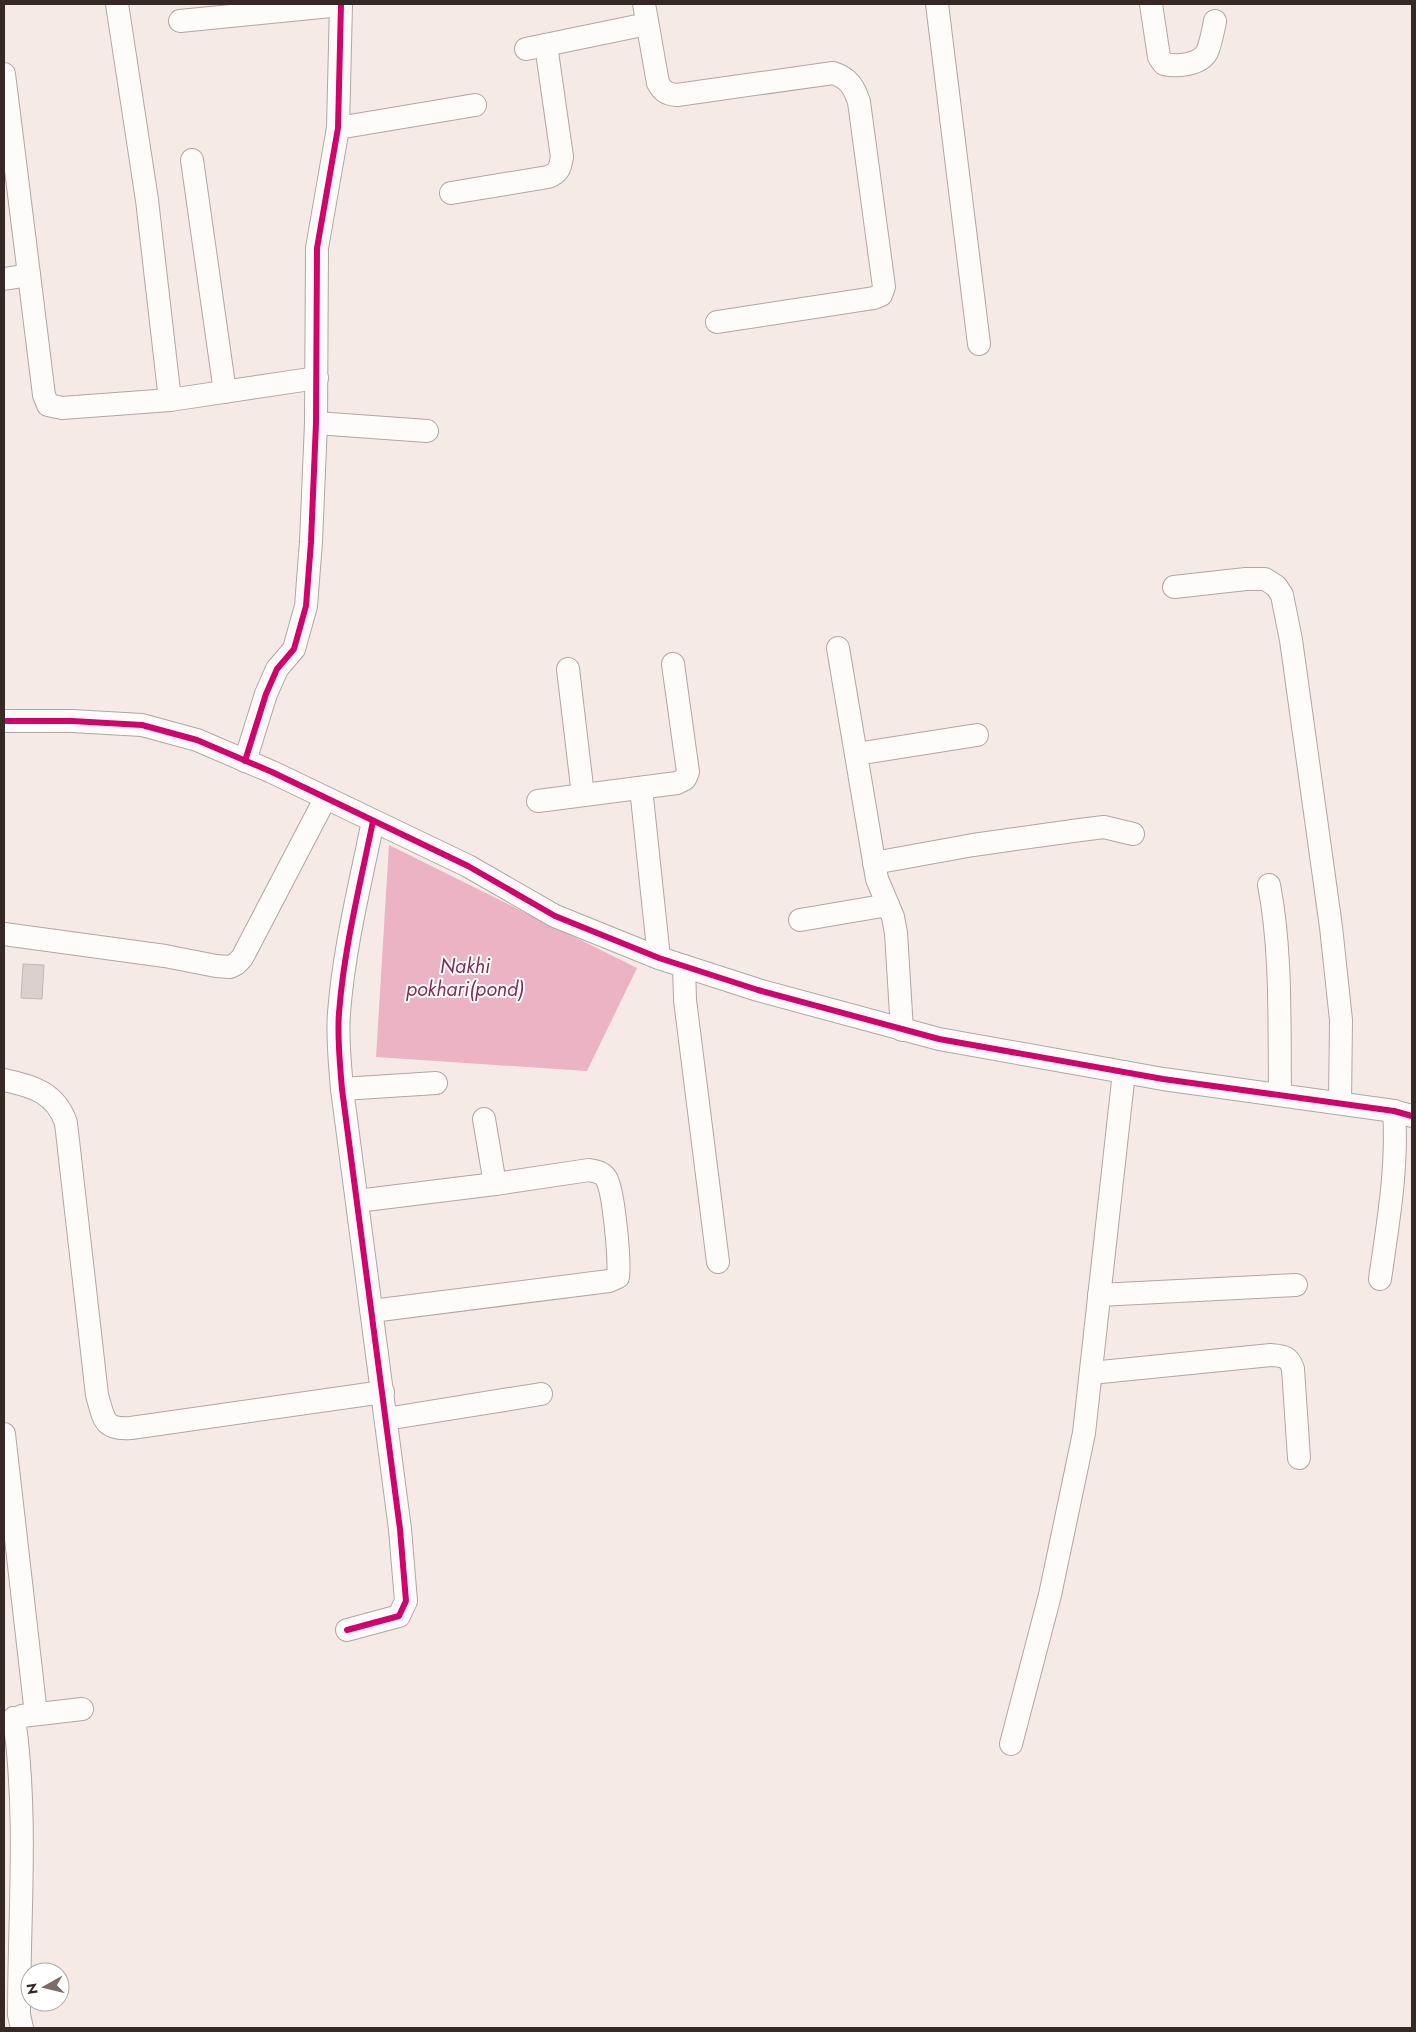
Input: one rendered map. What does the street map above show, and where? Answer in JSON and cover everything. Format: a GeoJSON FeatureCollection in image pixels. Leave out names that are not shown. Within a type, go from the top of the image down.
{"type":"FeatureCollection","features":[{"type":"Feature","properties":{"kind":"street"},"geometry":{"type":"LineString","coordinates":[[116,4],[147,200],[170,400]]}},
{"type":"Feature","properties":{"kind":"street"},"geometry":{"type":"LineString","coordinates":[[180,21],[342,4],[338,128],[317,248],[316,422],[311,542],[306,606],[294,649],[277,669],[266,694],[245,761]]}},
{"type":"Feature","properties":{"kind":"street"},"geometry":{"type":"LineString","coordinates":[[937,4],[980,344]]}},
{"type":"Feature","properties":{"kind":"street"},"geometry":{"type":"LineString","coordinates":[[1151,4],[1158,57],[1164,64],[1172,66],[1189,64],[1201,59],[1207,52],[1216,21]]}},
{"type":"Feature","properties":{"kind":"street"},"geometry":{"type":"LineString","coordinates":[[451,193],[548,177],[560,170],[562,157],[536,47],[646,14],[658,83],[663,91],[669,94],[677,95],[833,73],[843,76],[856,90],[859,102],[884,287],[881,295],[874,298],[717,322]]}},
{"type":"Feature","properties":{"kind":"street"},"geometry":{"type":"LineString","coordinates":[[4,74],[9,159],[29,276],[44,395],[48,405],[62,408],[170,400],[317,378]]}},
{"type":"Feature","properties":{"kind":"street"},"geometry":{"type":"LineString","coordinates":[[338,128],[475,105]]}},
{"type":"Feature","properties":{"kind":"street"},"geometry":{"type":"LineString","coordinates":[[192,160],[224,392]]}},
{"type":"Feature","properties":{"kind":"street"},"geometry":{"type":"LineString","coordinates":[[4,279],[29,276]]}},
{"type":"Feature","properties":{"kind":"street"},"geometry":{"type":"LineString","coordinates":[[316,422],[427,431]]}},
{"type":"Feature","properties":{"kind":"street"},"geometry":{"type":"LineString","coordinates":[[1174,587],[1246,579],[1265,579],[1276,586],[1282,595],[1291,640],[1331,927],[1340,1020],[1340,1103]]}},
{"type":"Feature","properties":{"kind":"street"},"geometry":{"type":"LineString","coordinates":[[838,648],[874,864],[881,892],[888,905],[896,933],[902,1030]]}},
{"type":"Feature","properties":{"kind":"street"},"geometry":{"type":"LineString","coordinates":[[538,801],[641,788],[686,780],[688,772],[673,664]]}},
{"type":"Feature","properties":{"kind":"street"},"geometry":{"type":"LineString","coordinates":[[568,669],[583,795]]}},
{"type":"Feature","properties":{"kind":"street"},"geometry":{"type":"LineString","coordinates":[[4,721],[72,721],[142,725],[197,740],[468,866],[555,916],[658,958],[758,990],[939,1039],[1124,1072],[1403,1113],[1396,1141],[1391,1205],[1380,1279]]}},
{"type":"Feature","properties":{"kind":"street"},"geometry":{"type":"LineString","coordinates":[[856,754],[977,735]]}},
{"type":"Feature","properties":{"kind":"street"},"geometry":{"type":"LineString","coordinates":[[641,788],[658,958]]}},
{"type":"Feature","properties":{"kind":"street"},"geometry":{"type":"LineString","coordinates":[[4,934],[230,967],[242,958],[325,799]]}},
{"type":"Feature","properties":{"kind":"street"},"geometry":{"type":"LineString","coordinates":[[347,1630],[399,1616],[406,1601],[400,1528],[342,1089],[339,1050],[339,1014],[345,963],[373,821]]}},
{"type":"Feature","properties":{"kind":"street"},"geometry":{"type":"LineString","coordinates":[[874,864],[973,845],[1104,827],[1133,834]]}},
{"type":"Feature","properties":{"kind":"street"},"geometry":{"type":"LineString","coordinates":[[1269,885],[1274,910],[1276,938],[1280,1095]]}},
{"type":"Feature","properties":{"kind":"street"},"geometry":{"type":"LineString","coordinates":[[800,920],[888,905]]}},
{"type":"Feature","properties":{"kind":"street"},"geometry":{"type":"LineString","coordinates":[[684,966],[685,1000],[718,1262]]}},
{"type":"Feature","properties":{"kind":"street"},"geometry":{"type":"LineString","coordinates":[[1011,1744],[1050,1595],[1084,1433],[1124,1072]]}},
{"type":"Feature","properties":{"kind":"street"},"geometry":{"type":"LineString","coordinates":[[4,1080],[21,1083],[40,1092],[62,1109],[66,1123],[97,1395],[104,1421],[111,1426],[131,1428],[383,1392]]}},
{"type":"Feature","properties":{"kind":"street"},"geometry":{"type":"LineString","coordinates":[[342,1089],[436,1083]]}},
{"type":"Feature","properties":{"kind":"street"},"geometry":{"type":"LineString","coordinates":[[484,1119],[494,1184]]}},
{"type":"Feature","properties":{"kind":"street"},"geometry":{"type":"LineString","coordinates":[[357,1201],[589,1170],[598,1171],[606,1177],[612,1200],[620,1265],[618,1277],[609,1281],[590,1284],[372,1310]]}},
{"type":"Feature","properties":{"kind":"street"},"geometry":{"type":"LineString","coordinates":[[1100,1295],[1296,1286]]}},
{"type":"Feature","properties":{"kind":"street"},"geometry":{"type":"LineString","coordinates":[[1091,1373],[1271,1355],[1283,1356],[1290,1360],[1292,1369],[1299,1458]]}},
{"type":"Feature","properties":{"kind":"street"},"geometry":{"type":"LineString","coordinates":[[386,1419],[541,1394]]}},
{"type":"Feature","properties":{"kind":"street"},"geometry":{"type":"LineString","coordinates":[[4,1434],[36,1714]]}},
{"type":"Feature","properties":{"kind":"street"},"geometry":{"type":"LineString","coordinates":[[22,2028],[19,2015],[22,1823],[20,1760],[9,1718],[82,1708]]}},
{"type":"Feature","properties":{"kind":"water","name":"Nakhi pokhari(pond)"},"geometry":{"type":"Polygon","coordinates":[[[389,845],[637,968],[587,1071],[376,1057],[389,845]]]}},
{"type":"Feature","properties":{"kind":"building"},"geometry":{"type":"Polygon","coordinates":[[[23,964],[44,965],[42,999],[21,998],[23,964]]]}},
{"type":"Feature","properties":{"kind":"cycle path"},"geometry":{"type":"LineString","coordinates":[[245,761],[266,694],[277,669],[294,649],[306,606],[311,542],[316,423],[317,248],[338,128],[341,4]]}},
{"type":"Feature","properties":{"kind":"cycle path"},"geometry":{"type":"LineString","coordinates":[[4,721],[72,721],[142,725],[197,740],[272,772],[468,866],[555,916],[659,958],[758,990],[939,1039],[1163,1079],[1394,1111],[1412,1116]]}},
{"type":"Feature","properties":{"kind":"cycle path"},"geometry":{"type":"LineString","coordinates":[[347,1630],[399,1616],[406,1601],[400,1529],[342,1089],[338,1022],[341,989],[353,917],[373,821]]}}]}
